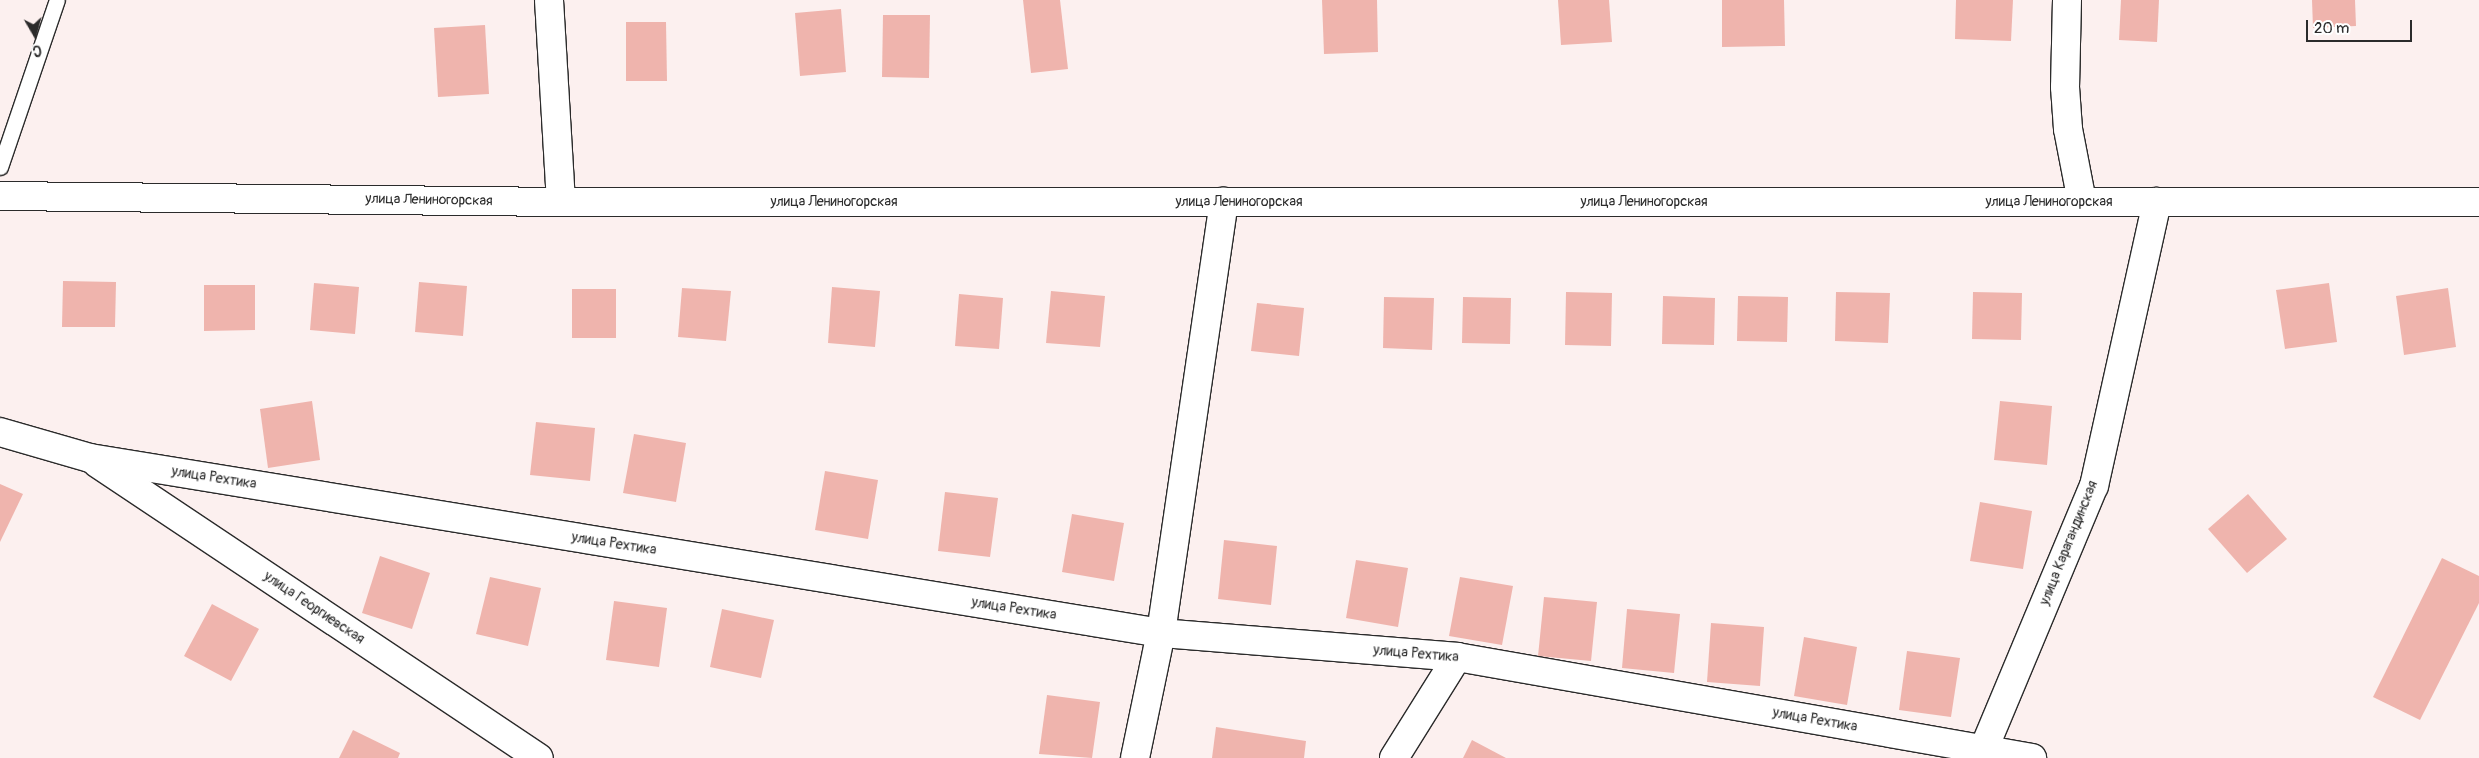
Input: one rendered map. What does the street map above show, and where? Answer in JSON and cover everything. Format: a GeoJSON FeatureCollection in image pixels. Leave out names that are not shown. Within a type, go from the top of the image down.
{"type":"FeatureCollection","features":[{"type":"Feature","properties":{"kind":"street"},"geometry":{"type":"LineString","coordinates":[[549,0],[561,202]]}},
{"type":"Feature","properties":{"kind":"street"},"geometry":{"type":"LineString","coordinates":[[2067,0],[2065,87],[2068,129],[2082,202]]}},
{"type":"Feature","properties":{"kind":"street","name":"улица Лениногорская"},"geometry":{"type":"LineString","coordinates":[[0,196],[561,202],[2479,202]]}},
{"type":"Feature","properties":{"kind":"street"},"geometry":{"type":"LineString","coordinates":[[1135,758],[1161,633],[1224,202]]}},
{"type":"Feature","properties":{"kind":"street","name":"улица Карагандинская"},"geometry":{"type":"LineString","coordinates":[[1982,754],[2094,486],[2156,202]]}},
{"type":"Feature","properties":{"kind":"street","name":"улица Рехтика"},"geometry":{"type":"LineString","coordinates":[[0,432],[90,458],[1161,633],[1458,657],[1982,754],[2032,758]]}},
{"type":"Feature","properties":{"kind":"street","name":"улица Георгиевская"},"geometry":{"type":"LineString","coordinates":[[90,458],[539,758]]}},
{"type":"Feature","properties":{"kind":"street"},"geometry":{"type":"LineString","coordinates":[[1394,758],[1458,657]]}},
{"type":"Feature","properties":{"kind":"lane"},"geometry":{"type":"LineString","coordinates":[[0,167],[57,0]]}},
{"type":"Feature","properties":{"kind":"building"},"geometry":{"type":"Polygon","coordinates":[[[1023,0],[1060,0],[1068,69],[1031,73],[1023,0]]]}},
{"type":"Feature","properties":{"kind":"building"},"geometry":{"type":"Polygon","coordinates":[[[1322,0],[1377,0],[1378,52],[1324,54],[1322,0]]]}},
{"type":"Feature","properties":{"kind":"building"},"geometry":{"type":"Polygon","coordinates":[[[1558,0],[1609,0],[1612,42],[1561,45],[1558,0]]]}},
{"type":"Feature","properties":{"kind":"building"},"geometry":{"type":"Polygon","coordinates":[[[1722,0],[1784,0],[1785,46],[1722,47],[1722,0]]]}},
{"type":"Feature","properties":{"kind":"building"},"geometry":{"type":"Polygon","coordinates":[[[1956,0],[2013,0],[2011,41],[1955,39],[1956,0]]]}},
{"type":"Feature","properties":{"kind":"building"},"geometry":{"type":"Polygon","coordinates":[[[2121,0],[2159,0],[2157,42],[2119,40],[2121,0]]]}},
{"type":"Feature","properties":{"kind":"building"},"geometry":{"type":"Polygon","coordinates":[[[2312,0],[2355,0],[2356,26],[2313,28],[2312,0]]]}},
{"type":"Feature","properties":{"kind":"building"},"geometry":{"type":"Polygon","coordinates":[[[841,9],[846,72],[800,76],[795,13],[841,9]]]}},
{"type":"Feature","properties":{"kind":"building"},"geometry":{"type":"Polygon","coordinates":[[[883,15],[930,15],[929,78],[882,77],[883,15]]]}},
{"type":"Feature","properties":{"kind":"building"},"geometry":{"type":"Polygon","coordinates":[[[626,22],[666,22],[667,81],[626,81],[626,22]]]}},
{"type":"Feature","properties":{"kind":"building"},"geometry":{"type":"Polygon","coordinates":[[[485,25],[489,94],[438,97],[434,28],[485,25]]]}},
{"type":"Feature","properties":{"kind":"building"},"geometry":{"type":"Polygon","coordinates":[[[63,281],[116,282],[115,327],[62,327],[63,281]]]}},
{"type":"Feature","properties":{"kind":"building"},"geometry":{"type":"Polygon","coordinates":[[[419,282],[467,286],[463,336],[415,332],[419,282]]]}},
{"type":"Feature","properties":{"kind":"building"},"geometry":{"type":"Polygon","coordinates":[[[314,283],[359,287],[355,334],[310,330],[314,283]]]}},
{"type":"Feature","properties":{"kind":"building"},"geometry":{"type":"Polygon","coordinates":[[[2329,283],[2337,342],[2285,349],[2276,290],[2329,283]]]}},
{"type":"Feature","properties":{"kind":"building"},"geometry":{"type":"Polygon","coordinates":[[[204,285],[255,285],[255,330],[204,331],[204,285]]]}},
{"type":"Feature","properties":{"kind":"building"},"geometry":{"type":"Polygon","coordinates":[[[832,287],[880,291],[875,347],[828,343],[832,287]]]}},
{"type":"Feature","properties":{"kind":"building"},"geometry":{"type":"Polygon","coordinates":[[[682,288],[731,291],[726,341],[678,337],[682,288]]]}},
{"type":"Feature","properties":{"kind":"building"},"geometry":{"type":"Polygon","coordinates":[[[2448,288],[2456,347],[2404,355],[2396,296],[2448,288]]]}},
{"type":"Feature","properties":{"kind":"building"},"geometry":{"type":"Polygon","coordinates":[[[572,289],[616,289],[616,338],[572,338],[572,289]]]}},
{"type":"Feature","properties":{"kind":"building"},"geometry":{"type":"Polygon","coordinates":[[[1051,291],[1105,296],[1100,347],[1046,343],[1051,291]]]}},
{"type":"Feature","properties":{"kind":"building"},"geometry":{"type":"Polygon","coordinates":[[[1566,292],[1612,293],[1611,346],[1565,345],[1566,292]]]}},
{"type":"Feature","properties":{"kind":"building"},"geometry":{"type":"Polygon","coordinates":[[[1836,292],[1890,293],[1888,343],[1835,341],[1836,292]]]}},
{"type":"Feature","properties":{"kind":"building"},"geometry":{"type":"Polygon","coordinates":[[[1973,292],[2022,293],[2021,340],[1972,339],[1973,292]]]}},
{"type":"Feature","properties":{"kind":"building"},"geometry":{"type":"Polygon","coordinates":[[[959,294],[1003,298],[999,349],[955,346],[959,294]]]}},
{"type":"Feature","properties":{"kind":"building"},"geometry":{"type":"Polygon","coordinates":[[[1663,296],[1715,298],[1714,345],[1662,344],[1663,296]]]}},
{"type":"Feature","properties":{"kind":"building"},"geometry":{"type":"Polygon","coordinates":[[[1738,296],[1788,297],[1787,342],[1737,341],[1738,296]]]}},
{"type":"Feature","properties":{"kind":"building"},"geometry":{"type":"Polygon","coordinates":[[[1384,297],[1434,298],[1432,350],[1383,348],[1384,297]]]}},
{"type":"Feature","properties":{"kind":"building"},"geometry":{"type":"Polygon","coordinates":[[[1463,297],[1511,298],[1510,344],[1462,343],[1463,297]]]}},
{"type":"Feature","properties":{"kind":"building"},"geometry":{"type":"Polygon","coordinates":[[[1257,303],[1304,308],[1299,356],[1251,351],[1257,303]]]}},
{"type":"Feature","properties":{"kind":"building"},"geometry":{"type":"Polygon","coordinates":[[[312,401],[320,460],[268,468],[260,409],[312,401]]]}},
{"type":"Feature","properties":{"kind":"building"},"geometry":{"type":"Polygon","coordinates":[[[2000,401],[2052,406],[2047,465],[1994,460],[2000,401]]]}},
{"type":"Feature","properties":{"kind":"building"},"geometry":{"type":"Polygon","coordinates":[[[536,422],[595,428],[590,481],[530,475],[536,422]]]}},
{"type":"Feature","properties":{"kind":"building"},"geometry":{"type":"Polygon","coordinates":[[[634,434],[686,443],[676,502],[623,493],[634,434]]]}},
{"type":"Feature","properties":{"kind":"building"},"geometry":{"type":"Polygon","coordinates":[[[825,471],[878,480],[868,539],[815,530],[825,471]]]}},
{"type":"Feature","properties":{"kind":"building"},"geometry":{"type":"Polygon","coordinates":[[[0,484],[23,494],[0,542],[0,484]]]}},
{"type":"Feature","properties":{"kind":"building"},"geometry":{"type":"Polygon","coordinates":[[[945,492],[998,498],[990,557],[938,551],[945,492]]]}},
{"type":"Feature","properties":{"kind":"building"},"geometry":{"type":"Polygon","coordinates":[[[2248,494],[2287,539],[2247,573],[2208,529],[2248,494]]]}},
{"type":"Feature","properties":{"kind":"building"},"geometry":{"type":"Polygon","coordinates":[[[1980,502],[2032,511],[2023,569],[1970,561],[1980,502]]]}},
{"type":"Feature","properties":{"kind":"building"},"geometry":{"type":"Polygon","coordinates":[[[1072,514],[1124,523],[1114,581],[1062,572],[1072,514]]]}},
{"type":"Feature","properties":{"kind":"building"},"geometry":{"type":"Polygon","coordinates":[[[1224,540],[1277,546],[1271,605],[1218,599],[1224,540]]]}},
{"type":"Feature","properties":{"kind":"building"},"geometry":{"type":"Polygon","coordinates":[[[380,556],[430,573],[412,629],[362,613],[380,556]]]}},
{"type":"Feature","properties":{"kind":"building"},"geometry":{"type":"Polygon","coordinates":[[[2442,558],[2479,576],[2479,603],[2420,720],[2373,697],[2442,558]]]}},
{"type":"Feature","properties":{"kind":"building"},"geometry":{"type":"Polygon","coordinates":[[[1356,560],[1408,568],[1398,627],[1346,618],[1356,560]]]}},
{"type":"Feature","properties":{"kind":"building"},"geometry":{"type":"Polygon","coordinates":[[[490,577],[541,588],[528,646],[476,634],[490,577]]]}},
{"type":"Feature","properties":{"kind":"building"},"geometry":{"type":"Polygon","coordinates":[[[1460,577],[1513,586],[1502,645],[1449,636],[1460,577]]]}},
{"type":"Feature","properties":{"kind":"building"},"geometry":{"type":"Polygon","coordinates":[[[1544,597],[1597,602],[1591,661],[1538,656],[1544,597]]]}},
{"type":"Feature","properties":{"kind":"building"},"geometry":{"type":"Polygon","coordinates":[[[614,601],[667,608],[659,667],[606,660],[614,601]]]}},
{"type":"Feature","properties":{"kind":"building"},"geometry":{"type":"Polygon","coordinates":[[[212,604],[259,629],[231,681],[184,656],[212,604]]]}},
{"type":"Feature","properties":{"kind":"building"},"geometry":{"type":"Polygon","coordinates":[[[722,609],[774,620],[761,678],[710,667],[722,609]]]}},
{"type":"Feature","properties":{"kind":"building"},"geometry":{"type":"Polygon","coordinates":[[[1627,609],[1680,614],[1674,673],[1622,668],[1627,609]]]}},
{"type":"Feature","properties":{"kind":"building"},"geometry":{"type":"Polygon","coordinates":[[[1711,623],[1764,627],[1760,686],[1707,682],[1711,623]]]}},
{"type":"Feature","properties":{"kind":"building"},"geometry":{"type":"Polygon","coordinates":[[[1804,637],[1857,647],[1847,705],[1794,696],[1804,637]]]}},
{"type":"Feature","properties":{"kind":"building"},"geometry":{"type":"Polygon","coordinates":[[[1907,651],[1960,658],[1951,717],[1899,710],[1907,651]]]}},
{"type":"Feature","properties":{"kind":"building"},"geometry":{"type":"Polygon","coordinates":[[[1047,695],[1100,702],[1092,758],[1039,754],[1047,695]]]}},
{"type":"Feature","properties":{"kind":"building"},"geometry":{"type":"Polygon","coordinates":[[[1216,727],[1306,741],[1304,758],[1212,758],[1216,727]]]}},
{"type":"Feature","properties":{"kind":"building"},"geometry":{"type":"Polygon","coordinates":[[[353,730],[400,753],[398,758],[339,758],[353,730]]]}},
{"type":"Feature","properties":{"kind":"building"},"geometry":{"type":"Polygon","coordinates":[[[1472,740],[1506,758],[1463,758],[1472,740]]]}}]}
